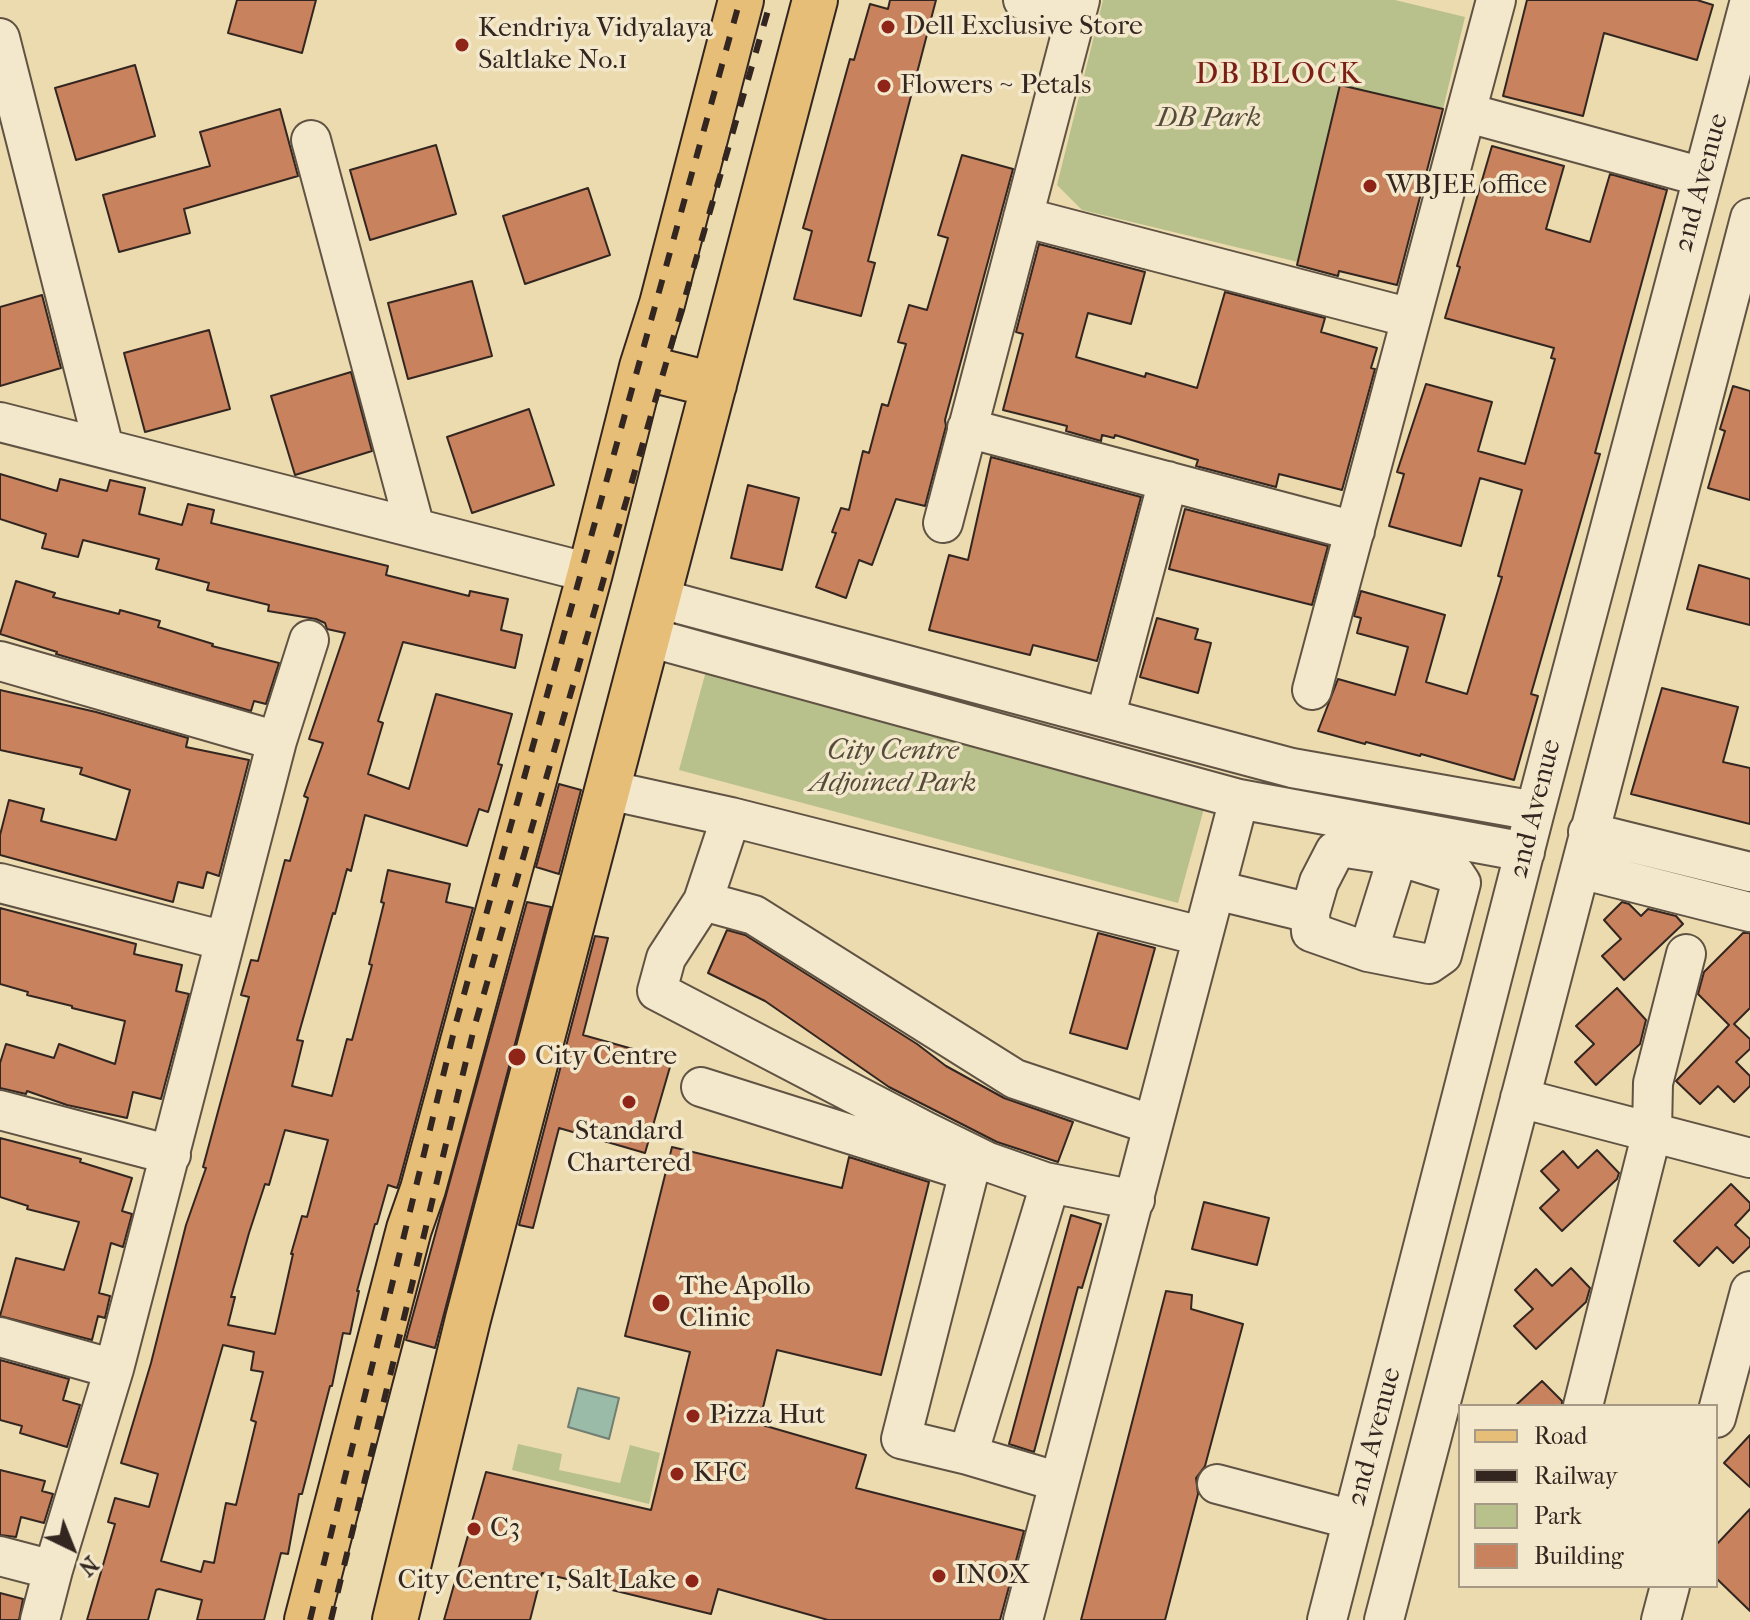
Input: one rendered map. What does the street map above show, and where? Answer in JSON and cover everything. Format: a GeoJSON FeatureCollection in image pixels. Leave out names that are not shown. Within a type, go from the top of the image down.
{"type":"FeatureCollection","features":[{"type":"Feature","properties":{"kind":"main road"},"geometry":{"type":"LineString","coordinates":[[307,1620],[409,1229],[427,1174],[590,573],[741,0]]}},
{"type":"Feature","properties":{"kind":"main road"},"geometry":{"type":"LineString","coordinates":[[395,1620],[472,1305],[815,0]]}},
{"type":"Feature","properties":{"kind":"main road"},"geometry":{"type":"LineString","coordinates":[[642,367],[714,385]]}},
{"type":"Feature","properties":{"kind":"street"},"geometry":{"type":"LineString","coordinates":[[943,523],[1078,7],[1023,0]]}},
{"type":"Feature","properties":{"kind":"street"},"geometry":{"type":"LineString","coordinates":[[1312,690],[1496,0]]}},
{"type":"Feature","properties":{"kind":"street","name":"2nd Avenue"},"geometry":{"type":"LineString","coordinates":[[1327,1620],[1535,811],[1750,0]]}},
{"type":"Feature","properties":{"kind":"street"},"geometry":{"type":"LineString","coordinates":[[0,38],[104,448]]}},
{"type":"Feature","properties":{"kind":"street"},"geometry":{"type":"LineString","coordinates":[[1468,113],[1703,177]]}},
{"type":"Feature","properties":{"kind":"street"},"geometry":{"type":"LineString","coordinates":[[311,140],[415,528]]}},
{"type":"Feature","properties":{"kind":"street"},"geometry":{"type":"LineString","coordinates":[[1023,217],[1411,318]]}},
{"type":"Feature","properties":{"kind":"street","name":"2nd Avenue"},"geometry":{"type":"LineString","coordinates":[[1384,1620],[1750,218]]}},
{"type":"Feature","properties":{"kind":"street"},"geometry":{"type":"LineString","coordinates":[[0,422],[590,573]]}},
{"type":"Feature","properties":{"kind":"street"},"geometry":{"type":"LineString","coordinates":[[967,428],[1355,531]]}},
{"type":"Feature","properties":{"kind":"street"},"geometry":{"type":"LineString","coordinates":[[1105,718],[1168,481]]}},
{"type":"Feature","properties":{"kind":"street"},"geometry":{"type":"LineString","coordinates":[[653,618],[1105,718],[1292,768],[1535,811]]}},
{"type":"Feature","properties":{"kind":"street"},"geometry":{"type":"LineString","coordinates":[[653,618],[1186,785],[1239,799],[1525,852]]}},
{"type":"Feature","properties":{"kind":"street"},"geometry":{"type":"LineString","coordinates":[[40,1620],[114,1369],[277,741],[309,640]]}},
{"type":"Feature","properties":{"kind":"street"},"geometry":{"type":"LineString","coordinates":[[0,661],[277,741]]}},
{"type":"Feature","properties":{"kind":"street"},"geometry":{"type":"LineString","coordinates":[[1186,785],[1197,743]]}},
{"type":"Feature","properties":{"kind":"street"},"geometry":{"type":"LineString","coordinates":[[608,790],[731,817],[1201,936]]}},
{"type":"Feature","properties":{"kind":"street"},"geometry":{"type":"LineString","coordinates":[[1023,1620],[1239,799]]}},
{"type":"Feature","properties":{"kind":"street"},"geometry":{"type":"LineString","coordinates":[[731,817],[703,901],[666,958],[657,991],[988,1162],[1133,1209]]}},
{"type":"Feature","properties":{"kind":"street"},"geometry":{"type":"LineString","coordinates":[[1588,832],[1750,872]]}},
{"type":"Feature","properties":{"kind":"street"},"geometry":{"type":"LineString","coordinates":[[1346,848],[1398,856],[1455,874],[1461,883],[1442,955],[1429,964],[1368,952],[1311,932],[1310,913],[1319,882],[1335,851],[1346,848]]}},
{"type":"Feature","properties":{"kind":"street"},"geometry":{"type":"LineString","coordinates":[[1368,952],[1398,856]]}},
{"type":"Feature","properties":{"kind":"street"},"geometry":{"type":"LineString","coordinates":[[1580,869],[1750,912]]}},
{"type":"Feature","properties":{"kind":"street"},"geometry":{"type":"LineString","coordinates":[[0,883],[225,941]]}},
{"type":"Feature","properties":{"kind":"street"},"geometry":{"type":"LineString","coordinates":[[1216,890],[1310,913]]}},
{"type":"Feature","properties":{"kind":"street"},"geometry":{"type":"LineString","coordinates":[[703,901],[754,915],[1015,1079],[1153,1125]]}},
{"type":"Feature","properties":{"kind":"street"},"geometry":{"type":"LineString","coordinates":[[1446,948],[1545,1002]]}},
{"type":"Feature","properties":{"kind":"street"},"geometry":{"type":"LineString","coordinates":[[1584,1404],[1652,1132],[1653,1083],[1686,954]]}},
{"type":"Feature","properties":{"kind":"street"},"geometry":{"type":"LineString","coordinates":[[701,1087],[969,1172],[1047,1194],[1133,1209]]}},
{"type":"Feature","properties":{"kind":"street"},"geometry":{"type":"LineString","coordinates":[[1520,1098],[1750,1158]]}},
{"type":"Feature","properties":{"kind":"street"},"geometry":{"type":"LineString","coordinates":[[0,1110],[171,1155]]}},
{"type":"Feature","properties":{"kind":"street"},"geometry":{"type":"LineString","coordinates":[[969,1172],[901,1439],[1059,1482]]}},
{"type":"Feature","properties":{"kind":"street"},"geometry":{"type":"LineString","coordinates":[[968,1455],[1047,1194]]}},
{"type":"Feature","properties":{"kind":"street"},"geometry":{"type":"LineString","coordinates":[[1718,1411],[1750,1291]]}},
{"type":"Feature","properties":{"kind":"street"},"geometry":{"type":"LineString","coordinates":[[0,1337],[114,1369]]}},
{"type":"Feature","properties":{"kind":"street"},"geometry":{"type":"LineString","coordinates":[[1217,1484],[1353,1520]]}},
{"type":"Feature","properties":{"kind":"street"},"geometry":{"type":"LineString","coordinates":[[0,1556],[53,1570]]}},
{"type":"Feature","properties":{"kind":"street"},"geometry":{"type":"LineString","coordinates":[[1661,1620],[1669,1588]]}},
{"type":"Feature","properties":{"kind":"green space","name":"DB Park"},"geometry":{"type":"Polygon","coordinates":[[[1103,0],[1395,0],[1465,17],[1443,109],[1340,85],[1298,262],[1082,210],[1057,185],[1103,0]]]}},
{"type":"Feature","properties":{"kind":"green space","name":"City Centre Adjoined Park"},"geometry":{"type":"Polygon","coordinates":[[[709,660],[1208,794],[1178,903],[679,770],[709,660]]]}},
{"type":"Feature","properties":{"kind":"green space"},"geometry":{"type":"Polygon","coordinates":[[[518,1444],[562,1454],[559,1470],[620,1483],[630,1445],[660,1453],[649,1504],[512,1470],[518,1444]]]}},
{"type":"Feature","properties":{"kind":"shaded area"},"geometry":{"type":"Polygon","coordinates":[[[578,1388],[619,1398],[609,1439],[568,1427],[578,1388]]]}},
{"type":"Feature","properties":{"kind":"building"},"geometry":{"type":"Polygon","coordinates":[[[237,0],[316,0],[302,53],[228,33],[237,0]]]}},
{"type":"Feature","properties":{"kind":"building"},"geometry":{"type":"Polygon","coordinates":[[[890,0],[936,0],[868,261],[875,263],[861,316],[794,299],[812,231],[803,228],[850,59],[854,60],[870,4],[888,9],[890,0]]]}},
{"type":"Feature","properties":{"kind":"building"},"geometry":{"type":"Polygon","coordinates":[[[1527,0],[1697,0],[1713,5],[1697,60],[1604,33],[1583,116],[1503,96],[1527,0]]]}},
{"type":"Feature","properties":{"kind":"building"},"geometry":{"type":"Polygon","coordinates":[[[135,65],[155,136],[76,160],[55,88],[135,65]]]}},
{"type":"Feature","properties":{"kind":"building","name":"WBJEE office"},"geometry":{"type":"Polygon","coordinates":[[[1340,85],[1443,109],[1397,285],[1339,271],[1338,276],[1297,265],[1340,85]]]}},
{"type":"Feature","properties":{"kind":"building"},"geometry":{"type":"Polygon","coordinates":[[[280,109],[298,176],[184,209],[190,233],[119,252],[103,195],[210,166],[200,132],[280,109]]]}},
{"type":"Feature","properties":{"kind":"building"},"geometry":{"type":"Polygon","coordinates":[[[436,145],[456,214],[370,240],[350,170],[436,145]]]}},
{"type":"Feature","properties":{"kind":"building"},"geometry":{"type":"Polygon","coordinates":[[[1492,146],[1564,166],[1546,229],[1590,242],[1610,174],[1667,190],[1595,453],[1600,454],[1531,694],[1538,696],[1514,780],[1421,754],[1365,744],[1318,731],[1338,679],[1395,695],[1408,647],[1357,633],[1361,618],[1354,616],[1361,591],[1445,615],[1426,682],[1467,694],[1502,577],[1498,576],[1522,490],[1480,478],[1461,546],[1389,526],[1404,474],[1397,472],[1426,384],[1492,402],[1478,451],[1525,464],[1555,359],[1551,358],[1554,348],[1445,318],[1492,146]]]}},
{"type":"Feature","properties":{"kind":"building"},"geometry":{"type":"Polygon","coordinates":[[[962,155],[1013,169],[945,420],[946,426],[925,506],[896,499],[872,565],[859,560],[846,598],[816,587],[836,533],[832,532],[841,508],[849,510],[863,451],[869,453],[882,404],[888,406],[906,344],[898,342],[909,305],[927,310],[948,238],[938,235],[962,155]]]}},
{"type":"Feature","properties":{"kind":"building"},"geometry":{"type":"Polygon","coordinates":[[[588,188],[610,255],[525,284],[503,216],[588,188]]]}},
{"type":"Feature","properties":{"kind":"building"},"geometry":{"type":"Polygon","coordinates":[[[1039,244],[1145,272],[1131,324],[1088,313],[1076,357],[1197,388],[1225,292],[1325,318],[1321,332],[1377,348],[1371,368],[1375,369],[1342,490],[1279,474],[1276,487],[1196,466],[1198,460],[1115,435],[1114,438],[1102,435],[1101,441],[1066,431],[1067,426],[1003,410],[1023,334],[1016,332],[1039,244]]]}},
{"type":"Feature","properties":{"kind":"building"},"geometry":{"type":"Polygon","coordinates":[[[472,281],[492,356],[408,379],[388,303],[472,281]]]}},
{"type":"Feature","properties":{"kind":"building"},"geometry":{"type":"Polygon","coordinates":[[[42,295],[61,368],[0,386],[0,307],[42,295]]]}},
{"type":"Feature","properties":{"kind":"building"},"geometry":{"type":"Polygon","coordinates":[[[209,330],[230,409],[145,432],[124,353],[209,330]]]}},
{"type":"Feature","properties":{"kind":"building"},"geometry":{"type":"Polygon","coordinates":[[[351,372],[372,451],[295,475],[271,396],[351,372]]]}},
{"type":"Feature","properties":{"kind":"building"},"geometry":{"type":"Polygon","coordinates":[[[1733,386],[1750,391],[1750,500],[1708,488],[1725,431],[1720,429],[1733,386]]]}},
{"type":"Feature","properties":{"kind":"building"},"geometry":{"type":"Polygon","coordinates":[[[529,409],[554,485],[472,513],[447,437],[529,409]]]}},
{"type":"Feature","properties":{"kind":"building"},"geometry":{"type":"Polygon","coordinates":[[[991,457],[1141,497],[1097,661],[1033,645],[1030,655],[929,630],[949,555],[968,560],[991,457]]]}},
{"type":"Feature","properties":{"kind":"building"},"geometry":{"type":"Polygon","coordinates":[[[0,474],[57,491],[60,479],[107,491],[110,480],[145,488],[139,514],[182,525],[188,504],[214,510],[211,523],[388,566],[386,575],[469,596],[470,591],[508,599],[501,630],[522,635],[515,668],[403,642],[378,721],[383,723],[368,774],[409,789],[436,694],[512,714],[498,764],[502,765],[488,812],[479,809],[467,846],[365,815],[351,871],[347,869],[297,1040],[303,1041],[292,1086],[332,1096],[347,1039],[352,1040],[372,965],[369,964],[384,903],[381,902],[388,870],[450,884],[446,902],[473,908],[399,1182],[397,1188],[388,1185],[375,1224],[357,1291],[350,1334],[343,1333],[332,1386],[302,1494],[299,1494],[288,1554],[281,1553],[264,1620],[197,1620],[202,1600],[159,1589],[156,1590],[148,1620],[87,1620],[115,1524],[108,1522],[115,1498],[149,1507],[158,1474],[121,1463],[151,1363],[186,1225],[206,1168],[203,1167],[249,997],[241,995],[251,960],[258,961],[285,860],[290,861],[308,798],[304,796],[323,743],[309,739],[345,633],[327,629],[325,623],[316,619],[268,611],[269,605],[207,590],[209,583],[156,569],[159,559],[83,540],[78,557],[42,548],[46,534],[0,519],[0,474]],[[285,1130],[269,1185],[265,1184],[249,1233],[231,1297],[235,1297],[228,1325],[275,1334],[291,1254],[302,1216],[307,1217],[328,1140],[285,1130]],[[223,1345],[161,1561],[201,1572],[204,1561],[214,1563],[226,1503],[236,1505],[256,1422],[251,1420],[263,1372],[251,1370],[254,1352],[223,1345]]]}},
{"type":"Feature","properties":{"kind":"building"},"geometry":{"type":"Polygon","coordinates":[[[748,485],[799,498],[782,570],[731,558],[748,485]]]}},
{"type":"Feature","properties":{"kind":"building"},"geometry":{"type":"Polygon","coordinates":[[[1185,509],[1328,546],[1312,605],[1169,569],[1185,509]]]}},
{"type":"Feature","properties":{"kind":"building"},"geometry":{"type":"Polygon","coordinates":[[[1699,565],[1750,579],[1750,625],[1687,609],[1699,565]]]}},
{"type":"Feature","properties":{"kind":"building"},"geometry":{"type":"Polygon","coordinates":[[[16,581],[55,593],[53,597],[160,621],[158,627],[212,646],[279,663],[266,704],[254,701],[251,711],[56,654],[0,634],[16,581]]]}},
{"type":"Feature","properties":{"kind":"building"},"geometry":{"type":"Polygon","coordinates":[[[1157,618],[1198,629],[1195,639],[1211,643],[1198,693],[1140,677],[1157,618]]]}},
{"type":"Feature","properties":{"kind":"building"},"geometry":{"type":"Polygon","coordinates":[[[1662,688],[1738,707],[1723,762],[1750,768],[1750,824],[1631,794],[1662,688]]]}},
{"type":"Feature","properties":{"kind":"building"},"geometry":{"type":"Polygon","coordinates":[[[0,690],[96,712],[188,738],[186,747],[249,760],[219,876],[207,872],[203,888],[178,882],[173,902],[0,855],[0,835],[9,800],[44,809],[41,821],[116,840],[130,790],[80,774],[82,768],[0,750],[0,690]]]}},
{"type":"Feature","properties":{"kind":"building"},"geometry":{"type":"Polygon","coordinates":[[[559,784],[581,790],[559,874],[536,867],[559,784]]]}},
{"type":"Feature","properties":{"kind":"building"},"geometry":{"type":"Polygon","coordinates":[[[527,902],[551,907],[435,1348],[406,1340],[527,902]]]}},
{"type":"Feature","properties":{"kind":"building"},"geometry":{"type":"Polygon","coordinates":[[[1622,902],[1629,904],[1641,916],[1648,909],[1676,916],[1683,924],[1624,980],[1602,956],[1621,939],[1604,920],[1622,902]]]}},
{"type":"Feature","properties":{"kind":"building"},"geometry":{"type":"Polygon","coordinates":[[[0,908],[136,944],[134,954],[182,965],[176,991],[189,994],[161,1099],[133,1092],[127,1118],[67,1105],[27,1091],[26,1094],[0,1088],[0,1063],[6,1044],[54,1058],[59,1044],[115,1064],[125,1021],[27,995],[28,992],[0,984],[0,908]]]}},
{"type":"Feature","properties":{"kind":"building"},"geometry":{"type":"Polygon","coordinates":[[[727,930],[745,935],[917,1044],[946,1066],[1004,1098],[1073,1122],[1058,1162],[997,1142],[889,1087],[765,1001],[708,973],[727,930]]]}},
{"type":"Feature","properties":{"kind":"building"},"geometry":{"type":"Polygon","coordinates":[[[1098,933],[1155,948],[1127,1049],[1070,1033],[1098,933]]]}},
{"type":"Feature","properties":{"kind":"building"},"geometry":{"type":"Polygon","coordinates":[[[1743,933],[1750,933],[1750,1008],[1734,1024],[1750,1039],[1750,1049],[1736,1062],[1750,1076],[1750,1086],[1734,1102],[1718,1086],[1700,1104],[1676,1081],[1729,1025],[1698,994],[1704,972],[1743,933]]]}},
{"type":"Feature","properties":{"kind":"building"},"geometry":{"type":"Polygon","coordinates":[[[595,936],[608,938],[583,1035],[672,1060],[645,1153],[559,1128],[533,1228],[519,1225],[595,936]]]}},
{"type":"Feature","properties":{"kind":"building"},"geometry":{"type":"Polygon","coordinates":[[[1617,988],[1646,1020],[1640,1044],[1596,1085],[1575,1062],[1594,1044],[1576,1026],[1617,988]]]}},
{"type":"Feature","properties":{"kind":"building"},"geometry":{"type":"Polygon","coordinates":[[[0,1138],[81,1159],[80,1162],[132,1178],[122,1211],[132,1214],[123,1247],[111,1243],[99,1293],[110,1296],[105,1318],[98,1316],[92,1340],[0,1316],[16,1258],[64,1270],[79,1222],[27,1209],[28,1206],[0,1197],[0,1138]]]}},
{"type":"Feature","properties":{"kind":"building"},"geometry":{"type":"Polygon","coordinates":[[[672,1147],[842,1188],[849,1157],[929,1182],[881,1375],[777,1350],[759,1424],[866,1455],[856,1488],[1024,1531],[1000,1620],[828,1620],[718,1589],[711,1614],[542,1573],[530,1620],[444,1620],[486,1472],[651,1510],[690,1352],[625,1336],[672,1147]]]}},
{"type":"Feature","properties":{"kind":"building"},"geometry":{"type":"Polygon","coordinates":[[[1597,1150],[1619,1173],[1617,1179],[1562,1231],[1540,1208],[1559,1190],[1541,1171],[1563,1151],[1578,1168],[1597,1150]]]}},
{"type":"Feature","properties":{"kind":"building"},"geometry":{"type":"Polygon","coordinates":[[[1731,1184],[1750,1203],[1750,1209],[1735,1225],[1750,1239],[1750,1246],[1733,1263],[1717,1247],[1699,1266],[1674,1241],[1731,1184]]]}},
{"type":"Feature","properties":{"kind":"building"},"geometry":{"type":"Polygon","coordinates":[[[1204,1202],[1269,1218],[1257,1265],[1192,1249],[1204,1202]]]}},
{"type":"Feature","properties":{"kind":"building"},"geometry":{"type":"Polygon","coordinates":[[[1071,1215],[1101,1224],[1082,1288],[1078,1287],[1034,1452],[1009,1444],[1071,1215]]]}},
{"type":"Feature","properties":{"kind":"building"},"geometry":{"type":"Polygon","coordinates":[[[1571,1268],[1590,1288],[1586,1302],[1536,1349],[1514,1326],[1533,1309],[1515,1290],[1536,1269],[1552,1286],[1571,1268]]]}},
{"type":"Feature","properties":{"kind":"building"},"geometry":{"type":"Polygon","coordinates":[[[1166,1291],[1192,1295],[1191,1309],[1243,1324],[1205,1466],[1196,1478],[1198,1494],[1165,1620],[1081,1620],[1166,1291]]]}},
{"type":"Feature","properties":{"kind":"building"},"geometry":{"type":"Polygon","coordinates":[[[0,1360],[69,1379],[63,1400],[80,1405],[67,1447],[20,1433],[22,1426],[0,1420],[0,1360]]]}},
{"type":"Feature","properties":{"kind":"building"},"geometry":{"type":"Polygon","coordinates":[[[1542,1381],[1562,1401],[1562,1404],[1517,1404],[1542,1381]]]}},
{"type":"Feature","properties":{"kind":"building"},"geometry":{"type":"Polygon","coordinates":[[[1750,1435],[1750,1487],[1724,1463],[1750,1435]]]}},
{"type":"Feature","properties":{"kind":"building"},"geometry":{"type":"Polygon","coordinates":[[[0,1470],[45,1481],[42,1491],[53,1494],[44,1523],[21,1517],[16,1537],[0,1535],[0,1470]]]}},
{"type":"Feature","properties":{"kind":"building"},"geometry":{"type":"Polygon","coordinates":[[[1750,1509],[1750,1611],[1718,1580],[1718,1543],[1750,1509]]]}},
{"type":"Feature","properties":{"kind":"building"},"geometry":{"type":"Polygon","coordinates":[[[0,1593],[23,1599],[19,1620],[0,1620],[0,1593]]]}},
{"type":"Feature","properties":{"kind":"railway"},"geometry":{"type":"LineString","coordinates":[[310,1620],[456,1023],[740,0]]}},
{"type":"Feature","properties":{"kind":"railway"},"geometry":{"type":"LineString","coordinates":[[331,1620],[474,1028],[771,0]]}},
{"type":"Feature","properties":{"kind":"place","name":"Dell Exclusive Store"},"geometry":{"type":"Point","coordinates":[888,27]}},
{"type":"Feature","properties":{"kind":"place","name":"Kendriya Vidyalaya Saltlake No.1"},"geometry":{"type":"Point","coordinates":[462,45]}},
{"type":"Feature","properties":{"kind":"place","name":"Flowers ~ Petals"},"geometry":{"type":"Point","coordinates":[884,86]}},
{"type":"Feature","properties":{"kind":"place","name":"WBJEE office"},"geometry":{"type":"Point","coordinates":[1370,186]}},
{"type":"Feature","properties":{"kind":"place","name":"City Centre"},"geometry":{"type":"Point","coordinates":[517,1057]}},
{"type":"Feature","properties":{"kind":"place","name":"Standard Chartered"},"geometry":{"type":"Point","coordinates":[629,1102]}},
{"type":"Feature","properties":{"kind":"place","name":"The Apollo Clinic"},"geometry":{"type":"Point","coordinates":[661,1303]}},
{"type":"Feature","properties":{"kind":"place","name":"Pizza Hut"},"geometry":{"type":"Point","coordinates":[693,1416]}},
{"type":"Feature","properties":{"kind":"place","name":"KFC"},"geometry":{"type":"Point","coordinates":[677,1474]}},
{"type":"Feature","properties":{"kind":"place","name":"C3"},"geometry":{"type":"Point","coordinates":[474,1529]}},
{"type":"Feature","properties":{"kind":"place","name":"INOX"},"geometry":{"type":"Point","coordinates":[939,1576]}},
{"type":"Feature","properties":{"kind":"place","name":"City Centre 1, Salt Lake"},"geometry":{"type":"Point","coordinates":[692,1581]}},
{"type":"Feature","properties":{"kind":"district","name":"DB BLOCK"},"geometry":{"type":"Point","coordinates":[1279,76]}}]}
